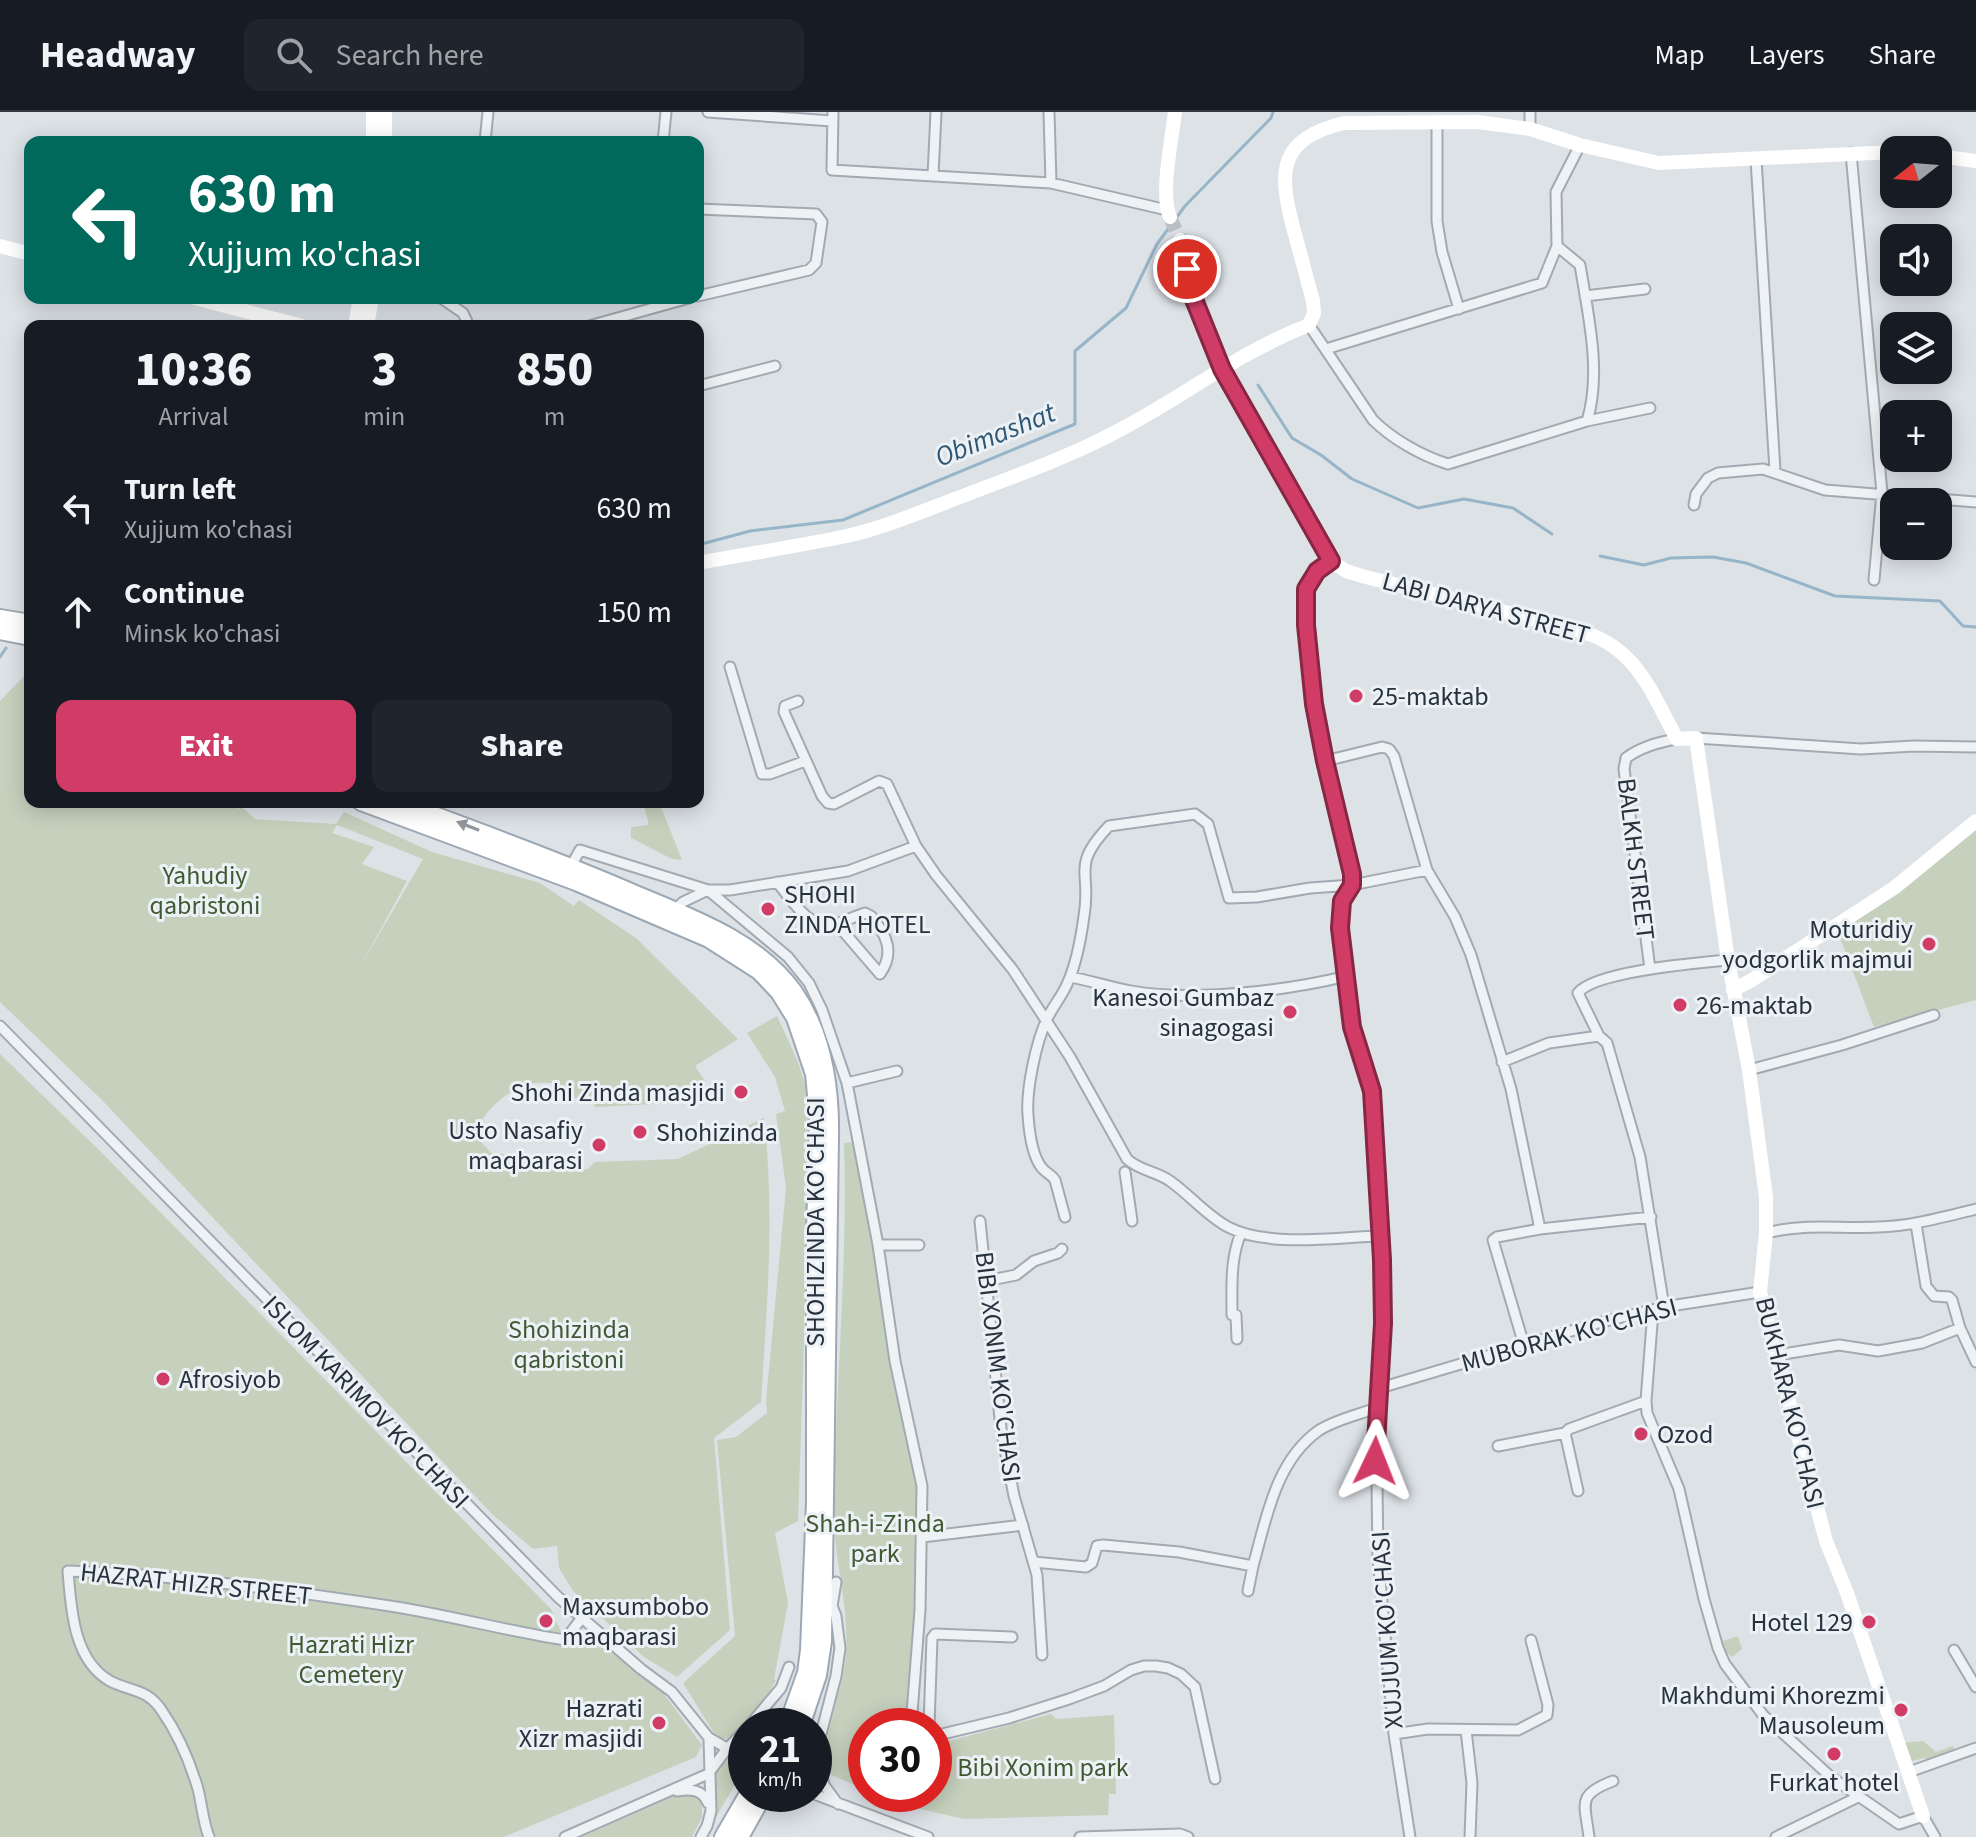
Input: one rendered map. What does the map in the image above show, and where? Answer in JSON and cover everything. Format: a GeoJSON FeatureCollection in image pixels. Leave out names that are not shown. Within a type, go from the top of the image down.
{"type":"FeatureCollection","features":[{"type":"Feature","properties":{"kind":"main road"},"geometry":{"type":"LineString","coordinates":[[0,618],[24,622]]}},
{"type":"Feature","properties":{"kind":"main road"},"geometry":{"type":"LineString","coordinates":[[0,631],[24,636]]}},
{"type":"Feature","properties":{"kind":"main road","name":"SHOHIZINDA KO'CHASI"},"geometry":{"type":"LineString","coordinates":[[396,808],[430,814],[571,866],[675,910],[741,943],[781,976],[810,1018],[827,1084],[830,1137],[823,1641],[818,1675],[807,1708]]}},
{"type":"Feature","properties":{"kind":"main road","name":"SHOHIZINDA KO'CHASI"},"geometry":{"type":"LineString","coordinates":[[430,814],[722,946],[747,962],[769,982],[789,1005],[801,1030],[814,1074],[818,1116],[815,1502],[809,1650],[806,1673],[793,1708]]}},
{"type":"Feature","properties":{"kind":"main road"},"geometry":{"type":"LineString","coordinates":[[723,1837],[738,1812]]}},
{"type":"Feature","properties":{"kind":"main road"},"geometry":{"type":"LineString","coordinates":[[740,1837],[754,1812]]}},
{"type":"Feature","properties":{"kind":"street"},"geometry":{"type":"LineString","coordinates":[[373,112],[373,136]]}},
{"type":"Feature","properties":{"kind":"street"},"geometry":{"type":"LineString","coordinates":[[385,112],[385,136]]}},
{"type":"Feature","properties":{"kind":"street"},"geometry":{"type":"LineString","coordinates":[[486,136],[488,112]]}},
{"type":"Feature","properties":{"kind":"street"},"geometry":{"type":"LineString","coordinates":[[664,136],[666,112]]}},
{"type":"Feature","properties":{"kind":"street"},"geometry":{"type":"LineString","coordinates":[[708,112],[832,117],[832,170],[1051,183],[1168,214],[1175,112]]}},
{"type":"Feature","properties":{"kind":"street"},"geometry":{"type":"LineString","coordinates":[[933,176],[936,112]]}},
{"type":"Feature","properties":{"kind":"street"},"geometry":{"type":"LineString","coordinates":[[1049,112],[1051,183]]}},
{"type":"Feature","properties":{"kind":"street"},"geometry":{"type":"LineString","coordinates":[[1530,112],[1530,129]]}},
{"type":"Feature","properties":{"kind":"street"},"geometry":{"type":"LineString","coordinates":[[704,562],[849,535],[892,523],[1076,452],[1159,409],[1244,354],[1309,325],[1314,313],[1313,301],[1284,193],[1284,175],[1290,156],[1301,142],[1331,126],[1344,123],[1478,122],[1530,129],[1580,145],[1659,163],[1880,152]]}},
{"type":"Feature","properties":{"kind":"street"},"geometry":{"type":"LineString","coordinates":[[1437,123],[1437,221],[1442,252],[1459,309]]}},
{"type":"Feature","properties":{"kind":"street"},"geometry":{"type":"LineString","coordinates":[[1326,349],[1538,286],[1545,279],[1557,246],[1556,192],[1580,145]]}},
{"type":"Feature","properties":{"kind":"street"},"geometry":{"type":"LineString","coordinates":[[1851,153],[1882,488]]}},
{"type":"Feature","properties":{"kind":"street"},"geometry":{"type":"LineString","coordinates":[[1952,158],[1976,161]]}},
{"type":"Feature","properties":{"kind":"street"},"geometry":{"type":"LineString","coordinates":[[1756,159],[1775,471]]}},
{"type":"Feature","properties":{"kind":"street"},"geometry":{"type":"LineString","coordinates":[[704,209],[816,214],[822,222],[816,263],[809,270],[704,294]]}},
{"type":"Feature","properties":{"kind":"street"},"geometry":{"type":"LineString","coordinates":[[1180,240],[1193,297],[1222,369],[1331,561]]}},
{"type":"Feature","properties":{"kind":"street"},"geometry":{"type":"LineString","coordinates":[[0,246],[24,252]]}},
{"type":"Feature","properties":{"kind":"street"},"geometry":{"type":"LineString","coordinates":[[1557,246],[1580,265],[1593,400],[1587,421]]}},
{"type":"Feature","properties":{"kind":"street"},"geometry":{"type":"LineString","coordinates":[[1585,296],[1645,289]]}},
{"type":"Feature","properties":{"kind":"street"},"geometry":{"type":"LineString","coordinates":[[218,304],[279,320]]}},
{"type":"Feature","properties":{"kind":"street"},"geometry":{"type":"LineString","coordinates":[[450,304],[463,313],[466,320]]}},
{"type":"Feature","properties":{"kind":"street"},"geometry":{"type":"LineString","coordinates":[[608,320],[660,304]]}},
{"type":"Feature","properties":{"kind":"street"},"geometry":{"type":"LineString","coordinates":[[1309,325],[1380,427],[1432,459],[1448,464],[1587,421],[1650,408]]}},
{"type":"Feature","properties":{"kind":"street"},"geometry":{"type":"LineString","coordinates":[[704,384],[775,366]]}},
{"type":"Feature","properties":{"kind":"street"},"geometry":{"type":"LineString","coordinates":[[1694,505],[1702,484],[1718,473],[1763,469],[1825,490],[1880,493]]}},
{"type":"Feature","properties":{"kind":"street"},"geometry":{"type":"LineString","coordinates":[[1952,500],[1976,502]]}},
{"type":"Feature","properties":{"kind":"street"},"geometry":{"type":"LineString","coordinates":[[1874,580],[1880,515]]}},
{"type":"Feature","properties":{"kind":"street","name":"LABI DARYA STREET"},"geometry":{"type":"LineString","coordinates":[[1331,561],[1346,571],[1362,576],[1604,639],[1627,655],[1639,670],[1677,739]]}},
{"type":"Feature","properties":{"kind":"street","name":"XUJJUM KO'CHASI"},"geometry":{"type":"LineString","coordinates":[[1331,561],[1317,571],[1306,589],[1306,625],[1314,704],[1349,853],[1352,885],[1342,901],[1340,928],[1352,1027],[1372,1091],[1383,1323],[1376,1408],[1378,1558],[1394,1734],[1410,1837]]}},
{"type":"Feature","properties":{"kind":"street"},"geometry":{"type":"LineString","coordinates":[[730,667],[762,774],[805,761]]}},
{"type":"Feature","properties":{"kind":"street"},"geometry":{"type":"LineString","coordinates":[[798,701],[785,706],[784,712],[805,761],[828,803],[834,804],[883,781],[916,846],[1013,970],[1070,1057],[1127,1159],[1137,1168],[1170,1180],[1225,1225],[1241,1233],[1272,1238],[1380,1236]]}},
{"type":"Feature","properties":{"kind":"street","name":"BUKHARA KO'CHASI"},"geometry":{"type":"LineString","coordinates":[[1696,738],[1766,1197],[1760,1292],[1826,1541],[1847,1593],[1923,1816]]}},
{"type":"Feature","properties":{"kind":"street"},"geometry":{"type":"LineString","coordinates":[[1677,739],[1861,749],[1976,747]]}},
{"type":"Feature","properties":{"kind":"street","name":"BALKH STREET"},"geometry":{"type":"LineString","coordinates":[[1650,969],[1624,769],[1626,758],[1633,753],[1659,742],[1677,739]]}},
{"type":"Feature","properties":{"kind":"street"},"geometry":{"type":"LineString","coordinates":[[1325,761],[1382,747],[1389,749],[1427,870],[1469,948],[1513,1100],[1540,1229]]}},
{"type":"Feature","properties":{"kind":"street"},"geometry":{"type":"LineString","coordinates":[[1065,1217],[1055,1180],[1043,1170],[1034,1148],[1027,1112],[1032,1063],[1046,1021],[1071,977],[1085,914],[1086,855],[1109,826],[1195,814],[1208,824],[1229,898],[1352,885],[1427,870]]}},
{"type":"Feature","properties":{"kind":"street"},"geometry":{"type":"LineString","coordinates":[[1733,990],[1894,888],[1976,821]]}},
{"type":"Feature","properties":{"kind":"street"},"geometry":{"type":"LineString","coordinates":[[571,866],[580,850],[708,890],[730,890],[848,871],[916,846]]}},
{"type":"Feature","properties":{"kind":"street"},"geometry":{"type":"LineString","coordinates":[[613,884],[620,863]]}},
{"type":"Feature","properties":{"kind":"street"},"geometry":{"type":"LineString","coordinates":[[777,882],[811,920],[823,925],[837,924],[865,913],[875,920],[890,951],[889,962],[880,974],[837,924]]}},
{"type":"Feature","properties":{"kind":"street"},"geometry":{"type":"LineString","coordinates":[[675,910],[683,902],[708,890]]}},
{"type":"Feature","properties":{"kind":"street"},"geometry":{"type":"LineString","coordinates":[[708,890],[780,949],[809,983],[822,1010],[847,1083],[878,1245],[895,1361],[922,1486],[920,1610],[912,1708]]}},
{"type":"Feature","properties":{"kind":"street"},"geometry":{"type":"LineString","coordinates":[[1728,960],[1650,969],[1594,982],[1578,993],[1599,1036],[1607,1043],[1630,1117],[1651,1217],[1658,1309],[1647,1413],[1679,1489],[1704,1599],[1725,1664],[1742,1690],[1763,1715],[1831,1777],[1899,1824],[1923,1816],[1935,1837]]}},
{"type":"Feature","properties":{"kind":"street"},"geometry":{"type":"LineString","coordinates":[[1071,977],[1134,992],[1203,994],[1273,989],[1347,976]]}},
{"type":"Feature","properties":{"kind":"street"},"geometry":{"type":"LineString","coordinates":[[1749,1070],[1842,1045],[1934,1015]]}},
{"type":"Feature","properties":{"kind":"street","name":"ISLOM KARIMOV KO'CHASI"},"geometry":{"type":"LineString","coordinates":[[0,1026],[501,1540],[581,1619],[672,1692],[709,1738],[726,1750]]}},
{"type":"Feature","properties":{"kind":"street"},"geometry":{"type":"LineString","coordinates":[[1502,1062],[1549,1043],[1599,1036]]}},
{"type":"Feature","properties":{"kind":"street"},"geometry":{"type":"LineString","coordinates":[[847,1083],[897,1071]]}},
{"type":"Feature","properties":{"kind":"street"},"geometry":{"type":"LineString","coordinates":[[1125,1172],[1132,1221]]}},
{"type":"Feature","properties":{"kind":"street"},"geometry":{"type":"LineString","coordinates":[[1766,1233],[1793,1226],[1874,1228],[1916,1224],[1976,1209]]}},
{"type":"Feature","properties":{"kind":"street"},"geometry":{"type":"LineString","coordinates":[[1524,1345],[1493,1240],[1540,1229],[1651,1217]]}},
{"type":"Feature","properties":{"kind":"street","name":"BIBI XONIM KO'CHASI"},"geometry":{"type":"LineString","coordinates":[[980,1221],[1001,1428],[1014,1496],[1034,1562],[1041,1605],[1042,1655]]}},
{"type":"Feature","properties":{"kind":"street"},"geometry":{"type":"LineString","coordinates":[[1916,1224],[1926,1286],[1934,1296],[1952,1300],[1960,1328],[1972,1343],[1976,1362]]}},
{"type":"Feature","properties":{"kind":"street"},"geometry":{"type":"LineString","coordinates":[[1237,1339],[1236,1315],[1232,1315],[1232,1278],[1234,1250],[1241,1233]]}},
{"type":"Feature","properties":{"kind":"street"},"geometry":{"type":"LineString","coordinates":[[878,1245],[919,1245]]}},
{"type":"Feature","properties":{"kind":"street"},"geometry":{"type":"LineString","coordinates":[[986,1281],[1016,1275],[1034,1261],[1062,1249]]}},
{"type":"Feature","properties":{"kind":"street","name":"MUBORAK KO'CHASI"},"geometry":{"type":"LineString","coordinates":[[1380,1388],[1658,1309],[1760,1292]]}},
{"type":"Feature","properties":{"kind":"street"},"geometry":{"type":"LineString","coordinates":[[1777,1355],[1839,1345],[1878,1351],[1922,1343],[1960,1328]]}},
{"type":"Feature","properties":{"kind":"street"},"geometry":{"type":"LineString","coordinates":[[1498,1446],[1565,1433],[1646,1401]]}},
{"type":"Feature","properties":{"kind":"street"},"geometry":{"type":"LineString","coordinates":[[1248,1591],[1265,1518],[1298,1449],[1319,1430],[1376,1408]]}},
{"type":"Feature","properties":{"kind":"street"},"geometry":{"type":"LineString","coordinates":[[1565,1433],[1578,1491]]}},
{"type":"Feature","properties":{"kind":"street"},"geometry":{"type":"LineString","coordinates":[[922,1537],[1023,1525]]}},
{"type":"Feature","properties":{"kind":"street"},"geometry":{"type":"LineString","coordinates":[[1034,1562],[1086,1567],[1092,1563],[1097,1546],[1103,1545],[1179,1552],[1253,1566]]}},
{"type":"Feature","properties":{"kind":"street","name":"HAZRAT HIZR STREET"},"geometry":{"type":"LineString","coordinates":[[209,1837],[188,1762],[161,1709],[144,1693],[111,1681],[99,1673],[83,1651],[71,1610],[68,1571],[129,1573],[393,1607],[565,1640],[581,1619]]}},
{"type":"Feature","properties":{"kind":"street"},"geometry":{"type":"LineString","coordinates":[[836,1582],[832,1606],[840,1648],[816,1753],[824,1785],[838,1804]]}},
{"type":"Feature","properties":{"kind":"street"},"geometry":{"type":"LineString","coordinates":[[930,1708],[932,1638],[935,1634],[1012,1637]]}},
{"type":"Feature","properties":{"kind":"street"},"geometry":{"type":"LineString","coordinates":[[1394,1734],[1428,1729],[1518,1730],[1547,1715],[1548,1705],[1531,1640]]}},
{"type":"Feature","properties":{"kind":"street"},"geometry":{"type":"LineString","coordinates":[[1954,1650],[1976,1687]]}},
{"type":"Feature","properties":{"kind":"street"},"geometry":{"type":"LineString","coordinates":[[952,1732],[1069,1699],[1144,1666],[1168,1668],[1181,1674],[1195,1687],[1215,1779]]}},
{"type":"Feature","properties":{"kind":"street"},"geometry":{"type":"LineString","coordinates":[[764,1708],[781,1688],[789,1667]]}},
{"type":"Feature","properties":{"kind":"street"},"geometry":{"type":"LineString","coordinates":[[1466,1730],[1472,1783],[1470,1837]]}},
{"type":"Feature","properties":{"kind":"street"},"geometry":{"type":"LineString","coordinates":[[701,1837],[711,1811],[709,1738]]}},
{"type":"Feature","properties":{"kind":"street"},"geometry":{"type":"LineString","coordinates":[[1909,1772],[1976,1748]]}},
{"type":"Feature","properties":{"kind":"street"},"geometry":{"type":"LineString","coordinates":[[565,1837],[708,1774],[726,1750]]}},
{"type":"Feature","properties":{"kind":"street"},"geometry":{"type":"LineString","coordinates":[[1589,1837],[1585,1800],[1588,1792],[1613,1781]]}},
{"type":"Feature","properties":{"kind":"street"},"geometry":{"type":"LineString","coordinates":[[666,1793],[691,1789],[700,1792],[711,1811]]}},
{"type":"Feature","properties":{"kind":"street"},"geometry":{"type":"LineString","coordinates":[[1776,1837],[1858,1797]]}},
{"type":"Feature","properties":{"kind":"street"},"geometry":{"type":"LineString","coordinates":[[832,1802],[928,1837]]}},
{"type":"Feature","properties":{"kind":"street"},"geometry":{"type":"LineString","coordinates":[[1080,1837],[1180,1834],[1188,1837]]}},
{"type":"Feature","properties":{"kind":"green space","name":"Shohizinda qabristoni"},"geometry":{"type":"Polygon","coordinates":[[[24,676],[24,808],[243,808],[255,819],[336,824],[344,812],[432,852],[540,883],[574,906],[579,900],[636,938],[738,1039],[695,1066],[705,1081],[674,1103],[595,1107],[593,1097],[564,1099],[563,1090],[556,1090],[555,1083],[531,1083],[512,1091],[494,1105],[478,1130],[480,1140],[491,1153],[522,1156],[525,1164],[563,1164],[570,1171],[588,1169],[595,1162],[678,1159],[764,1118],[769,1225],[761,1402],[714,1438],[730,1630],[677,1677],[644,1657],[573,1591],[559,1568],[557,1546],[533,1549],[492,1514],[102,1100],[0,1002],[0,701],[24,676]],[[337,825],[332,833],[374,847],[362,864],[407,881],[361,965],[423,859],[337,825]]]}},
{"type":"Feature","properties":{"kind":"green space"},"geometry":{"type":"Polygon","coordinates":[[[645,808],[661,808],[682,860],[672,859],[631,838],[631,827],[649,825],[645,808]]]}},
{"type":"Feature","properties":{"kind":"green space"},"geometry":{"type":"Polygon","coordinates":[[[1976,830],[1976,1000],[1874,1027],[1838,932],[1976,830]]]}},
{"type":"Feature","properties":{"kind":"green space"},"geometry":{"type":"Polygon","coordinates":[[[777,1016],[800,1068],[806,1090],[806,1285],[798,1521],[775,1533],[788,1603],[776,1680],[756,1708],[728,1708],[728,1739],[717,1738],[683,1683],[735,1636],[717,1440],[736,1437],[767,1413],[786,1188],[776,1114],[785,1111],[775,1077],[747,1033],[777,1016]]]}},
{"type":"Feature","properties":{"kind":"green space","name":"Hazrati Hizr Cemetery"},"geometry":{"type":"Polygon","coordinates":[[[0,1054],[99,1150],[551,1609],[567,1645],[599,1643],[661,1690],[702,1745],[696,1757],[504,1837],[0,1837],[0,1054]]]}},
{"type":"Feature","properties":{"kind":"green space","name":"Shah-i-Zinda park"},"geometry":{"type":"Polygon","coordinates":[[[857,1142],[916,1478],[916,1603],[907,1708],[848,1708],[848,1782],[832,1775],[832,1718],[846,1652],[834,1513],[844,1235],[844,1143],[857,1142]]]}},
{"type":"Feature","properties":{"kind":"green space"},"geometry":{"type":"Polygon","coordinates":[[[1738,1636],[1742,1649],[1732,1657],[1726,1652],[1723,1641],[1738,1636]]]}},
{"type":"Feature","properties":{"kind":"green space","name":"Bibi Xonim park"},"geometry":{"type":"Polygon","coordinates":[[[1051,1714],[1056,1719],[1114,1715],[1116,1794],[1109,1794],[1108,1815],[964,1819],[933,1812],[952,1812],[952,1740],[1051,1714]]]}},
{"type":"Feature","properties":{"kind":"green space"},"geometry":{"type":"Polygon","coordinates":[[[1923,1741],[1936,1752],[1953,1746],[1955,1752],[1929,1761],[1924,1758],[1909,1762],[1901,1743],[1923,1741]]]}},
{"type":"Feature","properties":{"kind":"green space"},"geometry":{"type":"Polygon","coordinates":[[[728,1754],[728,1797],[713,1822],[716,1796],[715,1769],[728,1754]]]}},
{"type":"Feature","properties":{"kind":"green space"},"geometry":{"type":"Polygon","coordinates":[[[681,1793],[694,1795],[702,1803],[702,1817],[692,1837],[582,1837],[681,1793]]]}},
{"type":"Feature","properties":{"kind":"waterway","name":"Obimashat"},"geometry":{"type":"LineString","coordinates":[[704,543],[750,531],[843,520],[1075,424],[1075,351],[1126,308],[1157,244],[1185,206],[1271,118],[1273,112]]}},
{"type":"Feature","properties":{"kind":"waterway"},"geometry":{"type":"LineString","coordinates":[[1258,385],[1292,438],[1352,479],[1418,508],[1464,499],[1513,508],[1552,534]]}},
{"type":"Feature","properties":{"kind":"waterway"},"geometry":{"type":"LineString","coordinates":[[1600,556],[1644,565],[1671,558],[1713,557],[1746,563],[1835,596],[1940,601],[1963,626],[1976,627]]}},
{"type":"Feature","properties":{"kind":"waterway","name":"Obimashat"},"geometry":{"type":"LineString","coordinates":[[0,657],[6,648]]}},
{"type":"Feature","properties":{"kind":"tunnel"},"geometry":{"type":"LineString","coordinates":[[1170,217],[1180,240]]}},
{"type":"Feature","properties":{"kind":"place","name":"25-maktab"},"geometry":{"type":"Point","coordinates":[1356,696]}},
{"type":"Feature","properties":{"kind":"place","name":"SHOHI ZINDA HOTEL"},"geometry":{"type":"Point","coordinates":[768,909]}},
{"type":"Feature","properties":{"kind":"place","name":"Moturidiy yodgorlik majmui"},"geometry":{"type":"Point","coordinates":[1929,944]}},
{"type":"Feature","properties":{"kind":"place","name":"26-maktab"},"geometry":{"type":"Point","coordinates":[1680,1005]}},
{"type":"Feature","properties":{"kind":"place","name":"Kanesoi Gumbaz sinagogasi"},"geometry":{"type":"Point","coordinates":[1290,1012]}},
{"type":"Feature","properties":{"kind":"place","name":"Shohi Zinda masjidi"},"geometry":{"type":"Point","coordinates":[741,1092]}},
{"type":"Feature","properties":{"kind":"place","name":"Shohizinda"},"geometry":{"type":"Point","coordinates":[640,1132]}},
{"type":"Feature","properties":{"kind":"place","name":"Usto Nasafiy maqbarasi"},"geometry":{"type":"Point","coordinates":[599,1145]}},
{"type":"Feature","properties":{"kind":"place","name":"Afrosiyob"},"geometry":{"type":"Point","coordinates":[163,1379]}},
{"type":"Feature","properties":{"kind":"place","name":"Ozod"},"geometry":{"type":"Point","coordinates":[1641,1434]}},
{"type":"Feature","properties":{"kind":"place","name":"Maxsumbobo maqbarasi"},"geometry":{"type":"Point","coordinates":[546,1621]}},
{"type":"Feature","properties":{"kind":"place","name":"Hotel 129"},"geometry":{"type":"Point","coordinates":[1869,1622]}},
{"type":"Feature","properties":{"kind":"place","name":"Makhdumi Khorezmi Mausoleum"},"geometry":{"type":"Point","coordinates":[1901,1710]}},
{"type":"Feature","properties":{"kind":"place","name":"Hazrati Xizr masjidi"},"geometry":{"type":"Point","coordinates":[659,1723]}},
{"type":"Feature","properties":{"kind":"place","name":"Furkat hotel"},"geometry":{"type":"Point","coordinates":[1834,1754]}},
{"type":"Feature","properties":{"kind":"route"},"geometry":{"type":"LineString","coordinates":[[1187,269],[1193,297],[1222,369],[1331,561],[1317,571],[1306,589],[1306,625],[1314,704],[1352,874],[1352,885],[1342,901],[1340,928],[1352,1027],[1372,1091],[1376,1136],[1383,1323],[1375,1461]]}},
{"type":"Feature","properties":{"kind":"park label","name":"Yahudiy qabristoni"},"geometry":{"type":"Point","coordinates":[205,890]}}]}
